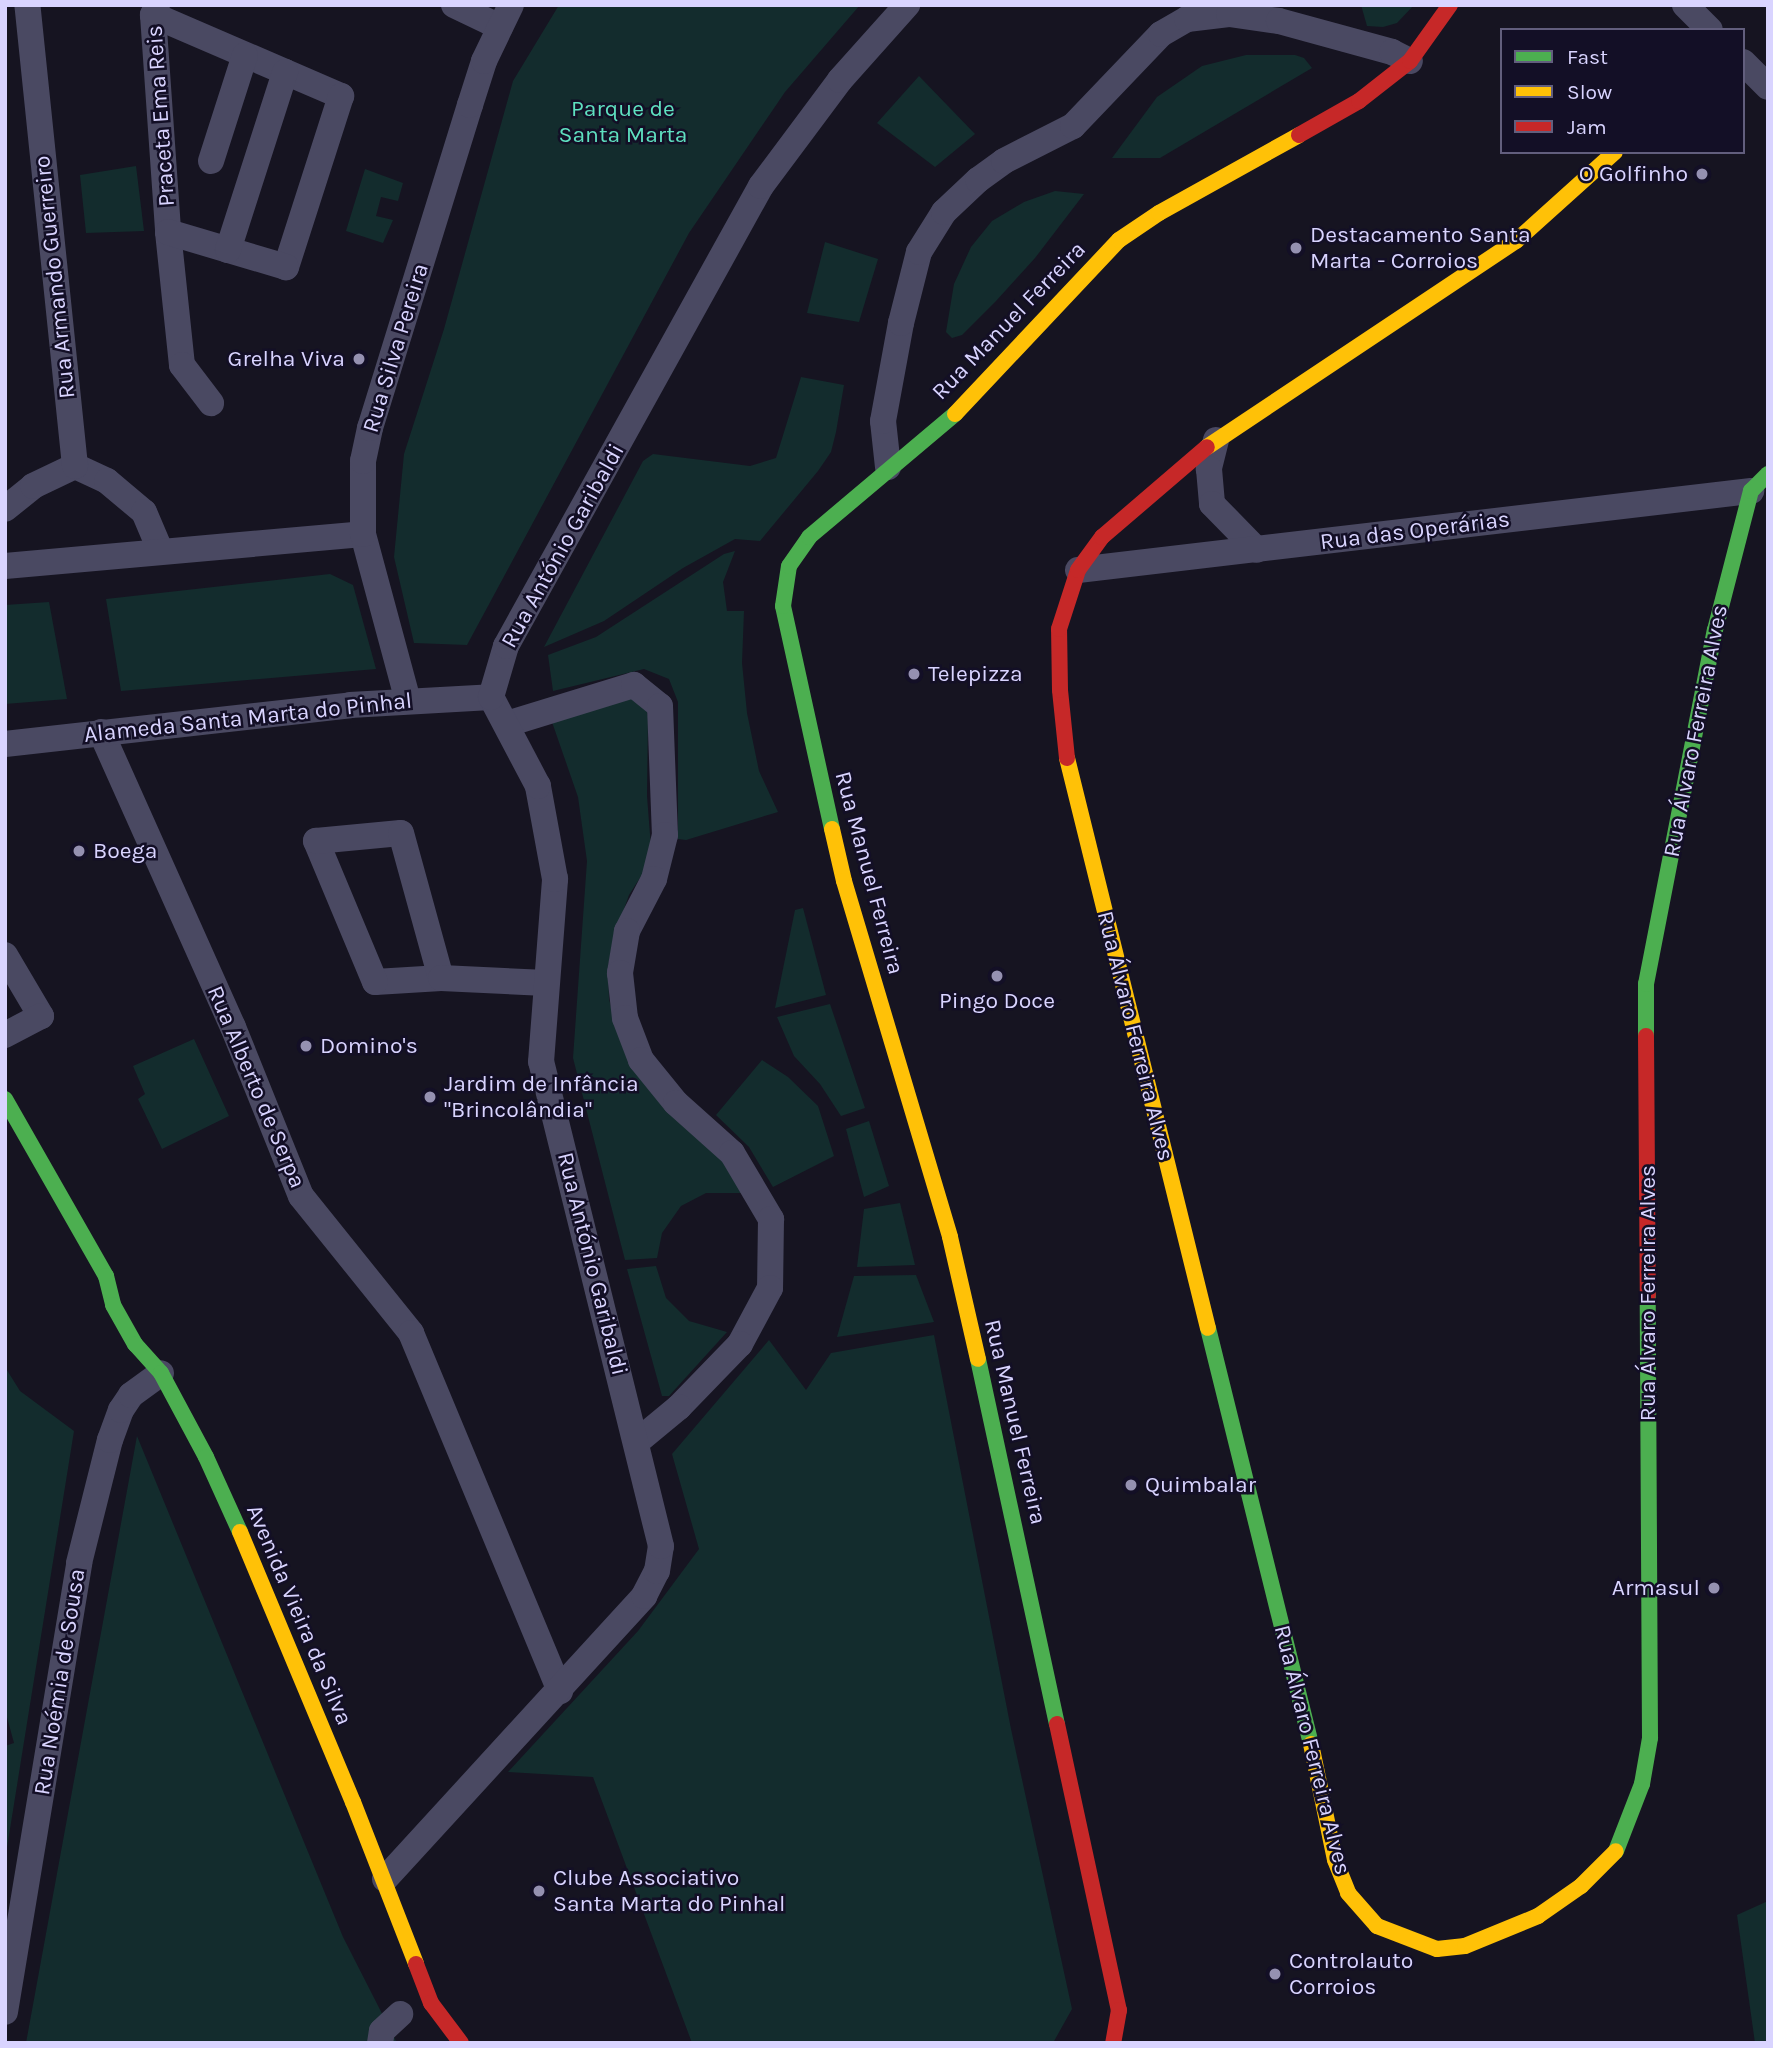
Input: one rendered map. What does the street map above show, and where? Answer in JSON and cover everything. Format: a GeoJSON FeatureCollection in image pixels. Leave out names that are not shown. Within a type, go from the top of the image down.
{"type":"FeatureCollection","features":[{"type":"Feature","properties":{"kind":"street","name":"Rua Armando Guerreiro"},"geometry":{"type":"LineString","coordinates":[[27,5],[75,466]]}},
{"type":"Feature","properties":{"kind":"street"},"geometry":{"type":"LineString","coordinates":[[454,5],[506,16]]}},
{"type":"Feature","properties":{"kind":"street","name":"Rua António Garibaldi"},"geometry":{"type":"LineString","coordinates":[[384,1879],[644,1597],[657,1571],[661,1546],[638,1441],[541,1062],[555,879],[538,786],[491,696],[506,646],[761,186],[840,80],[907,5]]}},
{"type":"Feature","properties":{"kind":"street","name":"Rua Manuel Ferreira"},"geometry":{"type":"LineString","coordinates":[[1113,2043],[1119,2010],[970,1321],[950,1237],[844,881],[783,606],[789,566],[809,537],[888,467],[966,404],[1119,240],[1159,213],[1359,101],[1410,61],[1450,5]]}},
{"type":"Feature","properties":{"kind":"street"},"geometry":{"type":"LineString","coordinates":[[1685,5],[1708,28]]}},
{"type":"Feature","properties":{"kind":"street","name":"Praceta Ema Reis"},"geometry":{"type":"LineString","coordinates":[[168,232],[286,267],[341,96],[245,55],[155,10],[168,232],[182,365],[211,403]]}},
{"type":"Feature","properties":{"kind":"street"},"geometry":{"type":"LineString","coordinates":[[888,467],[883,421],[901,323],[919,252],[944,212],[978,180],[1004,161],[1073,126],[1161,34],[1187,19],[1229,14],[1279,21],[1392,52],[1410,61]]}},
{"type":"Feature","properties":{"kind":"street","name":"Rua Silva Pereira"},"geometry":{"type":"LineString","coordinates":[[408,701],[363,534],[363,461],[370,428],[484,61],[506,16]]}},
{"type":"Feature","properties":{"kind":"street","name":"Praceta Ema Reis"},"geometry":{"type":"LineString","coordinates":[[211,161],[245,55]]}},
{"type":"Feature","properties":{"kind":"street"},"geometry":{"type":"LineString","coordinates":[[1745,64],[1768,87]]}},
{"type":"Feature","properties":{"kind":"street"},"geometry":{"type":"LineString","coordinates":[[228,250],[285,72]]}},
{"type":"Feature","properties":{"kind":"street","name":"Rua Álvaro Ferreira Alves"},"geometry":{"type":"LineString","coordinates":[[1613,154],[1516,241],[1216,440],[1157,487],[1102,537],[1078,570],[1059,629],[1060,690],[1067,760],[1308,1731],[1335,1860],[1348,1893],[1377,1926],[1437,1949],[1465,1946],[1538,1916],[1581,1886],[1616,1852],[1643,1784],[1650,1738],[1646,984],[1715,631],[1759,483]]}},
{"type":"Feature","properties":{"kind":"street"},"geometry":{"type":"LineString","coordinates":[[1216,440],[1209,468],[1212,504],[1257,550]]}},
{"type":"Feature","properties":{"kind":"street"},"geometry":{"type":"LineString","coordinates":[[5,509],[33,486],[75,466],[107,481],[144,512],[161,552]]}},
{"type":"Feature","properties":{"kind":"street","name":"Rua das Operárias"},"geometry":{"type":"LineString","coordinates":[[1078,570],[1257,550],[1759,483]]}},
{"type":"Feature","properties":{"kind":"street"},"geometry":{"type":"LineString","coordinates":[[5,566],[363,534]]}},
{"type":"Feature","properties":{"kind":"street"},"geometry":{"type":"LineString","coordinates":[[507,724],[634,685],[660,706],[665,835],[654,879],[627,931],[620,973],[625,1018],[641,1060],[676,1103],[732,1153],[771,1219],[769,1288],[740,1344],[679,1407],[638,1441]]}},
{"type":"Feature","properties":{"kind":"street","name":"Alameda Santa Marta do Pinhal"},"geometry":{"type":"LineString","coordinates":[[5,744],[408,701],[491,696]]}},
{"type":"Feature","properties":{"kind":"street","name":"Rua Alberto de Serpa"},"geometry":{"type":"LineString","coordinates":[[101,733],[233,1027],[301,1196],[411,1333],[560,1690]]}},
{"type":"Feature","properties":{"kind":"street"},"geometry":{"type":"LineString","coordinates":[[441,978],[401,834],[316,841],[375,982],[441,978],[546,983]]}},
{"type":"Feature","properties":{"kind":"street"},"geometry":{"type":"LineString","coordinates":[[5,955],[41,1016],[5,1035]]}},
{"type":"Feature","properties":{"kind":"street","name":"Avenida Vieira da Silva"},"geometry":{"type":"LineString","coordinates":[[5,1098],[106,1276],[113,1305],[135,1344],[161,1373],[206,1457],[271,1601],[384,1879]]}},
{"type":"Feature","properties":{"kind":"street","name":"Avenida Vieira da Silva"},"geometry":{"type":"LineString","coordinates":[[106,1276],[128,1296]]}},
{"type":"Feature","properties":{"kind":"street","name":"Avenida Vieira da Silva"},"geometry":{"type":"LineString","coordinates":[[152,1335],[161,1373]]}},
{"type":"Feature","properties":{"kind":"street","name":"Rua Noémia de Sousa"},"geometry":{"type":"LineString","coordinates":[[5,2012],[79,1563],[110,1440],[121,1410],[131,1395],[161,1373]]}},
{"type":"Feature","properties":{"kind":"street"},"geometry":{"type":"LineString","coordinates":[[384,1879],[430,2003],[461,2043]]}},
{"type":"Feature","properties":{"kind":"street"},"geometry":{"type":"LineString","coordinates":[[380,2043],[382,2031],[400,2014]]}},
{"type":"Feature","properties":{"kind":"green space","name":"Parque de Santa Marta"},"geometry":{"type":"Polygon","coordinates":[[[559,5],[860,5],[785,92],[689,233],[467,645],[414,643],[394,557],[404,454],[444,329],[513,81],[559,5]]]}},
{"type":"Feature","properties":{"kind":"green space"},"geometry":{"type":"Polygon","coordinates":[[[1361,5],[1414,5],[1397,23],[1383,27],[1367,26],[1361,5]]]}},
{"type":"Feature","properties":{"kind":"green space"},"geometry":{"type":"Polygon","coordinates":[[[1246,55],[1295,55],[1304,58],[1312,68],[1160,158],[1112,158],[1157,97],[1202,66],[1246,55]]]}},
{"type":"Feature","properties":{"kind":"green space"},"geometry":{"type":"Polygon","coordinates":[[[919,76],[975,134],[935,167],[877,123],[919,76]]]}},
{"type":"Feature","properties":{"kind":"green space"},"geometry":{"type":"Polygon","coordinates":[[[136,166],[144,231],[86,233],[80,175],[136,166]]]}},
{"type":"Feature","properties":{"kind":"green space"},"geometry":{"type":"Polygon","coordinates":[[[365,169],[403,183],[398,201],[381,197],[376,216],[393,220],[383,243],[346,231],[365,169]]]}},
{"type":"Feature","properties":{"kind":"green space"},"geometry":{"type":"Polygon","coordinates":[[[1055,191],[1084,194],[1035,258],[996,301],[962,335],[952,338],[946,332],[954,284],[971,247],[992,221],[1024,202],[1055,191]]]}},
{"type":"Feature","properties":{"kind":"green space"},"geometry":{"type":"Polygon","coordinates":[[[825,242],[878,259],[859,322],[807,313],[825,242]]]}},
{"type":"Feature","properties":{"kind":"green space"},"geometry":{"type":"Polygon","coordinates":[[[801,377],[844,385],[831,452],[760,541],[735,539],[683,568],[604,621],[544,647],[643,461],[653,454],[750,466],[776,458],[801,377]]]}},
{"type":"Feature","properties":{"kind":"green space"},"geometry":{"type":"Polygon","coordinates":[[[735,551],[723,582],[727,611],[744,611],[742,663],[747,713],[759,771],[778,812],[686,840],[678,839],[678,702],[669,679],[644,669],[553,691],[548,655],[596,637],[724,554],[735,551]]]}},
{"type":"Feature","properties":{"kind":"green space"},"geometry":{"type":"Polygon","coordinates":[[[330,574],[353,585],[376,669],[121,691],[106,599],[330,574]]]}},
{"type":"Feature","properties":{"kind":"green space"},"geometry":{"type":"Polygon","coordinates":[[[49,602],[67,699],[5,704],[5,605],[49,602]]]}},
{"type":"Feature","properties":{"kind":"green space"},"geometry":{"type":"Polygon","coordinates":[[[630,697],[644,702],[648,716],[647,796],[651,847],[645,870],[629,895],[613,940],[608,967],[609,999],[617,1030],[729,1169],[744,1193],[706,1193],[681,1206],[662,1233],[657,1258],[625,1260],[573,1058],[587,861],[578,797],[552,722],[630,697]]]}},
{"type":"Feature","properties":{"kind":"green space"},"geometry":{"type":"Polygon","coordinates":[[[803,908],[826,995],[775,1008],[795,910],[803,908]]]}},
{"type":"Feature","properties":{"kind":"green space"},"geometry":{"type":"Polygon","coordinates":[[[830,1004],[865,1108],[841,1116],[820,1084],[794,1056],[777,1017],[830,1004]]]}},
{"type":"Feature","properties":{"kind":"green space"},"geometry":{"type":"Polygon","coordinates":[[[194,1039],[229,1116],[162,1149],[138,1099],[145,1094],[133,1066],[194,1039]]]}},
{"type":"Feature","properties":{"kind":"green space"},"geometry":{"type":"Polygon","coordinates":[[[762,1060],[788,1077],[818,1106],[834,1156],[773,1187],[749,1147],[716,1115],[762,1060]]]}},
{"type":"Feature","properties":{"kind":"green space"},"geometry":{"type":"Polygon","coordinates":[[[869,1121],[889,1186],[864,1197],[846,1129],[869,1121]]]}},
{"type":"Feature","properties":{"kind":"green space"},"geometry":{"type":"Polygon","coordinates":[[[900,1203],[915,1265],[857,1267],[864,1209],[900,1203]]]}},
{"type":"Feature","properties":{"kind":"green space"},"geometry":{"type":"Polygon","coordinates":[[[656,1266],[666,1298],[689,1321],[727,1332],[669,1396],[662,1396],[627,1269],[656,1266]]]}},
{"type":"Feature","properties":{"kind":"green space"},"geometry":{"type":"Polygon","coordinates":[[[916,1275],[934,1322],[837,1337],[854,1276],[916,1275]]]}},
{"type":"Feature","properties":{"kind":"green space"},"geometry":{"type":"Polygon","coordinates":[[[934,1335],[1011,1729],[1072,2009],[1053,2043],[692,2043],[593,1777],[508,1772],[638,1631],[699,1549],[672,1454],[769,1340],[806,1390],[831,1353],[934,1335]]]}},
{"type":"Feature","properties":{"kind":"green space"},"geometry":{"type":"Polygon","coordinates":[[[5,1367],[20,1391],[74,1431],[5,1860],[5,1746],[14,1743],[5,1710],[5,1367]]]}},
{"type":"Feature","properties":{"kind":"green space"},"geometry":{"type":"Polygon","coordinates":[[[137,1436],[343,1937],[397,2043],[26,2043],[137,1436]]]}},
{"type":"Feature","properties":{"kind":"green space"},"geometry":{"type":"Polygon","coordinates":[[[1768,1901],[1768,2043],[1755,2043],[1737,1915],[1768,1901]]]}},
{"type":"Feature","properties":{"kind":"traffic: fast"},"geometry":{"type":"LineString","coordinates":[[832,829],[783,606],[789,566],[809,537],[955,414]]}},
{"type":"Feature","properties":{"kind":"traffic: fast"},"geometry":{"type":"LineString","coordinates":[[1646,1036],[1646,984],[1715,630],[1751,491],[1768,474]]}},
{"type":"Feature","properties":{"kind":"traffic: fast"},"geometry":{"type":"LineString","coordinates":[[5,1099],[106,1276],[113,1305],[135,1344],[161,1373],[206,1457],[240,1532]]}},
{"type":"Feature","properties":{"kind":"traffic: fast"},"geometry":{"type":"LineString","coordinates":[[1616,1851],[1642,1784],[1650,1738],[1648,1295]]}},
{"type":"Feature","properties":{"kind":"traffic: fast"},"geometry":{"type":"LineString","coordinates":[[1208,1328],[1311,1744]]}},
{"type":"Feature","properties":{"kind":"traffic: fast"},"geometry":{"type":"LineString","coordinates":[[978,1359],[1057,1724]]}},
{"type":"Feature","properties":{"kind":"traffic: slow"},"geometry":{"type":"LineString","coordinates":[[955,414],[1119,240],[1159,213],[1299,135]]}},
{"type":"Feature","properties":{"kind":"traffic: slow"},"geometry":{"type":"LineString","coordinates":[[1207,447],[1516,241],[1613,154]]}},
{"type":"Feature","properties":{"kind":"traffic: slow"},"geometry":{"type":"LineString","coordinates":[[1067,758],[1208,1328]]}},
{"type":"Feature","properties":{"kind":"traffic: slow"},"geometry":{"type":"LineString","coordinates":[[832,829],[844,881],[950,1237],[978,1359]]}},
{"type":"Feature","properties":{"kind":"traffic: slow"},"geometry":{"type":"LineString","coordinates":[[240,1532],[353,1802],[416,1964]]}},
{"type":"Feature","properties":{"kind":"traffic: slow"},"geometry":{"type":"LineString","coordinates":[[1311,1744],[1335,1860],[1348,1893],[1377,1926],[1437,1949],[1465,1946],[1538,1916],[1581,1886],[1616,1851]]}},
{"type":"Feature","properties":{"kind":"traffic: jam"},"geometry":{"type":"LineString","coordinates":[[1299,135],[1359,101],[1410,61],[1450,5]]}},
{"type":"Feature","properties":{"kind":"traffic: jam"},"geometry":{"type":"LineString","coordinates":[[1067,758],[1060,690],[1059,629],[1078,570],[1102,537],[1207,447]]}},
{"type":"Feature","properties":{"kind":"traffic: jam"},"geometry":{"type":"LineString","coordinates":[[1646,1036],[1648,1295]]}},
{"type":"Feature","properties":{"kind":"traffic: jam"},"geometry":{"type":"LineString","coordinates":[[1057,1724],[1119,2010],[1113,2043]]}},
{"type":"Feature","properties":{"kind":"traffic: jam"},"geometry":{"type":"LineString","coordinates":[[416,1964],[431,2003],[461,2043]]}},
{"type":"Feature","properties":{"kind":"place","name":"O Golfinho"},"geometry":{"type":"Point","coordinates":[1702,174]}},
{"type":"Feature","properties":{"kind":"place","name":"Destacamento Santa Marta - Corroios"},"geometry":{"type":"Point","coordinates":[1296,248]}},
{"type":"Feature","properties":{"kind":"place","name":"Grelha Viva"},"geometry":{"type":"Point","coordinates":[359,359]}},
{"type":"Feature","properties":{"kind":"place","name":"Telepizza"},"geometry":{"type":"Point","coordinates":[914,674]}},
{"type":"Feature","properties":{"kind":"place","name":"Boega"},"geometry":{"type":"Point","coordinates":[79,851]}},
{"type":"Feature","properties":{"kind":"place","name":"Pingo Doce"},"geometry":{"type":"Point","coordinates":[997,976]}},
{"type":"Feature","properties":{"kind":"place","name":"Domino's"},"geometry":{"type":"Point","coordinates":[306,1046]}},
{"type":"Feature","properties":{"kind":"place","name":"Jardim de Infância \"Brincolândia\""},"geometry":{"type":"Point","coordinates":[430,1097]}},
{"type":"Feature","properties":{"kind":"place","name":"Quimbalar"},"geometry":{"type":"Point","coordinates":[1131,1485]}},
{"type":"Feature","properties":{"kind":"place","name":"Armasul"},"geometry":{"type":"Point","coordinates":[1714,1588]}},
{"type":"Feature","properties":{"kind":"place","name":"Clube Associativo Santa Marta do Pinhal"},"geometry":{"type":"Point","coordinates":[539,1891]}},
{"type":"Feature","properties":{"kind":"place","name":"Controlauto Corroios"},"geometry":{"type":"Point","coordinates":[1275,1974]}}]}
